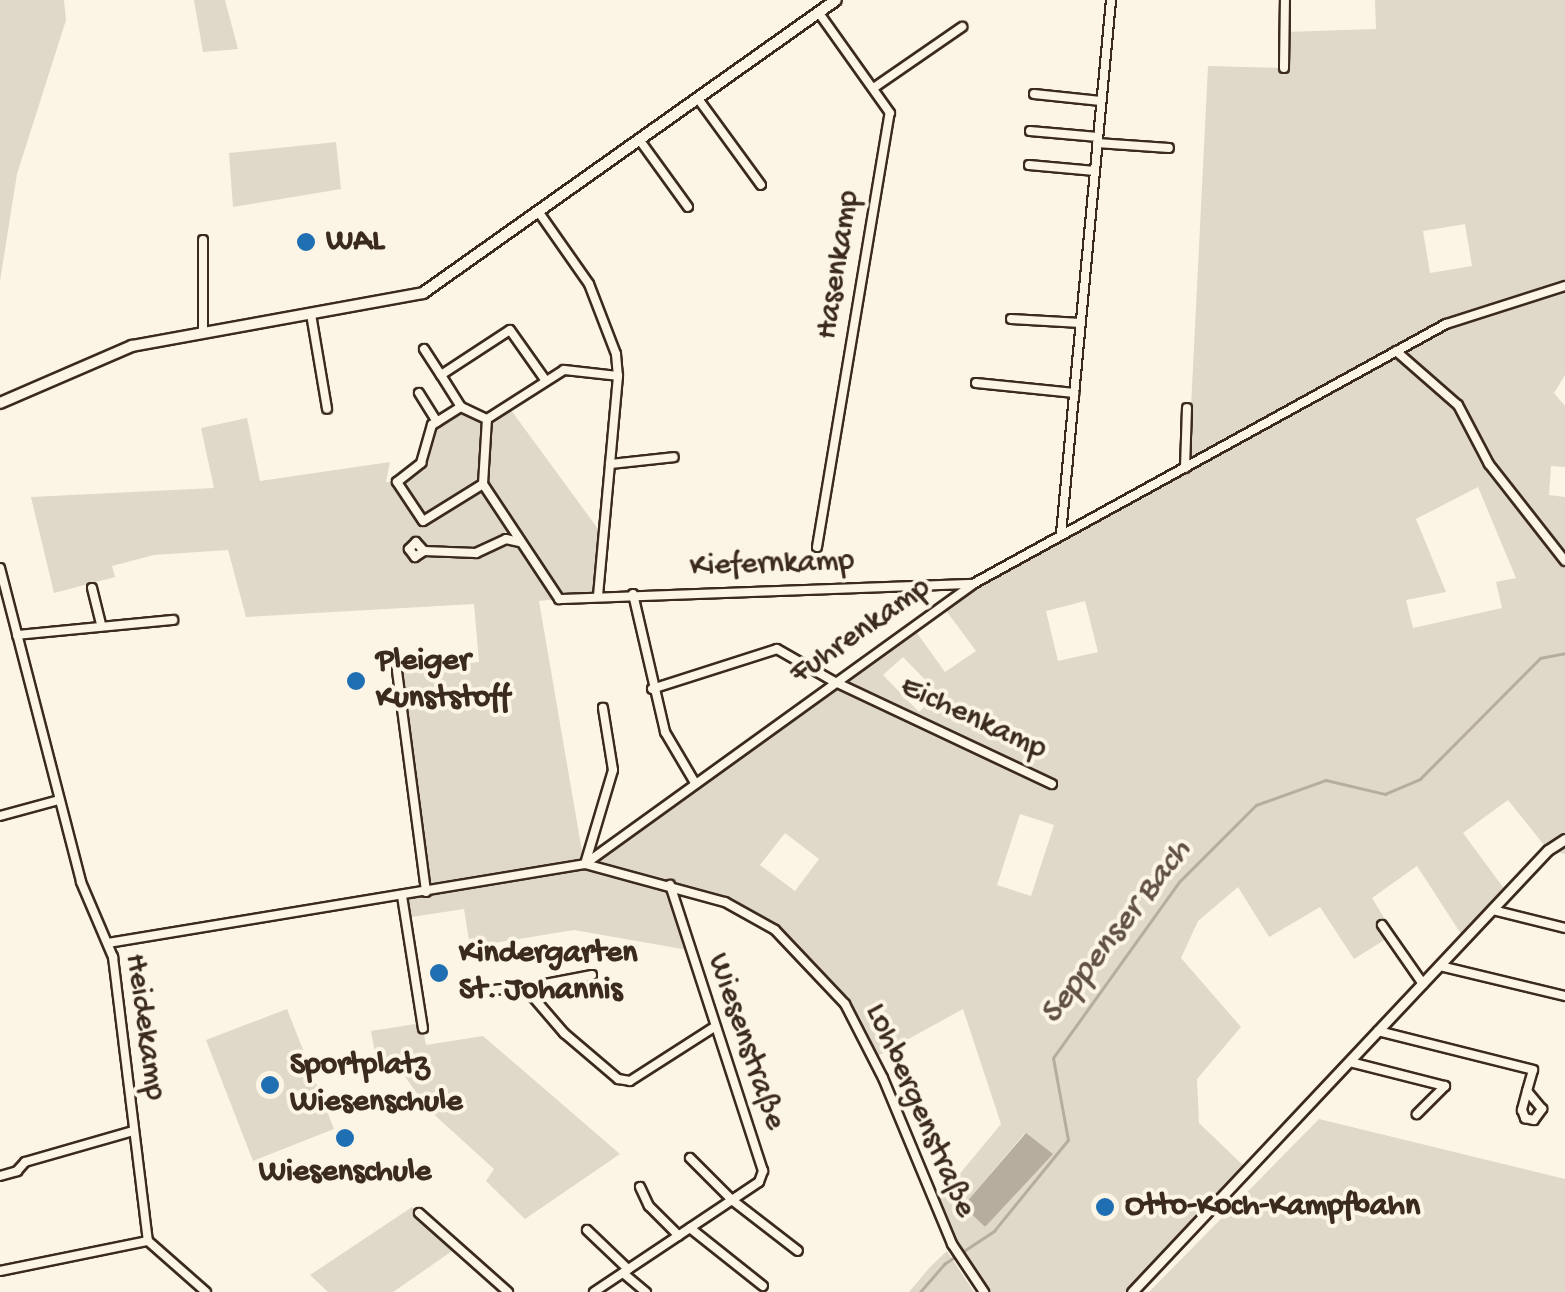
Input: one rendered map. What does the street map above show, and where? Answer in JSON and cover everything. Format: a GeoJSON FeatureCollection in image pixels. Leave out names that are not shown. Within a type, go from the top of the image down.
{"type":"FeatureCollection","features":[{"type":"Feature","properties":{"kind":"main road"},"geometry":{"type":"LineString","coordinates":[[0,403],[132,346],[423,293],[540,214],[836,0]]}},
{"type":"Feature","properties":{"kind":"street"},"geometry":{"type":"LineString","coordinates":[[1061,534],[1111,0]]}},
{"type":"Feature","properties":{"kind":"street"},"geometry":{"type":"LineString","coordinates":[[1284,68],[1285,0]]}},
{"type":"Feature","properties":{"kind":"street","name":"Hasenkamp"},"geometry":{"type":"LineString","coordinates":[[817,547],[890,113],[819,13]]}},
{"type":"Feature","properties":{"kind":"street"},"geometry":{"type":"LineString","coordinates":[[875,87],[962,26]]}},
{"type":"Feature","properties":{"kind":"street"},"geometry":{"type":"LineString","coordinates":[[1034,94],[1102,101]]}},
{"type":"Feature","properties":{"kind":"street"},"geometry":{"type":"LineString","coordinates":[[698,100],[761,185]]}},
{"type":"Feature","properties":{"kind":"street"},"geometry":{"type":"LineString","coordinates":[[1030,130],[1168,148]]}},
{"type":"Feature","properties":{"kind":"street"},"geometry":{"type":"LineString","coordinates":[[641,142],[688,207]]}},
{"type":"Feature","properties":{"kind":"street"},"geometry":{"type":"LineString","coordinates":[[1029,165],[1095,170]]}},
{"type":"Feature","properties":{"kind":"street"},"geometry":{"type":"LineString","coordinates":[[540,214],[603,311],[618,376],[598,595]]}},
{"type":"Feature","properties":{"kind":"street"},"geometry":{"type":"LineString","coordinates":[[203,240],[204,332]]}},
{"type":"Feature","properties":{"kind":"street","name":"Fuhrenkamp"},"geometry":{"type":"LineString","coordinates":[[584,864],[973,584],[1446,324],[1565,286]]}},
{"type":"Feature","properties":{"kind":"street"},"geometry":{"type":"LineString","coordinates":[[311,314],[327,409]]}},
{"type":"Feature","properties":{"kind":"street"},"geometry":{"type":"LineString","coordinates":[[1011,319],[1081,323]]}},
{"type":"Feature","properties":{"kind":"street"},"geometry":{"type":"LineString","coordinates":[[440,375],[510,330],[546,382]]}},
{"type":"Feature","properties":{"kind":"street"},"geometry":{"type":"LineString","coordinates":[[424,349],[462,407],[488,419]]}},
{"type":"Feature","properties":{"kind":"street"},"geometry":{"type":"LineString","coordinates":[[1396,351],[1458,406],[1489,464],[1565,561]]}},
{"type":"Feature","properties":{"kind":"street"},"geometry":{"type":"LineString","coordinates":[[488,419],[564,370],[618,376]]}},
{"type":"Feature","properties":{"kind":"street"},"geometry":{"type":"LineString","coordinates":[[976,383],[1074,392]]}},
{"type":"Feature","properties":{"kind":"street"},"geometry":{"type":"LineString","coordinates":[[419,393],[437,422]]}},
{"type":"Feature","properties":{"kind":"street"},"geometry":{"type":"LineString","coordinates":[[462,407],[432,425],[421,463],[397,482],[424,520],[483,484]]}},
{"type":"Feature","properties":{"kind":"street"},"geometry":{"type":"LineString","coordinates":[[1185,468],[1187,408]]}},
{"type":"Feature","properties":{"kind":"street"},"geometry":{"type":"LineString","coordinates":[[488,419],[483,484],[523,544]]}},
{"type":"Feature","properties":{"kind":"street"},"geometry":{"type":"LineString","coordinates":[[610,464],[674,457]]}},
{"type":"Feature","properties":{"kind":"street"},"geometry":{"type":"LineString","coordinates":[[424,551],[480,553],[512,538],[523,544]]}},
{"type":"Feature","properties":{"kind":"street","name":"Kiefernkamp"},"geometry":{"type":"LineString","coordinates":[[523,544],[559,599],[973,584]]}},
{"type":"Feature","properties":{"kind":"street","name":"Heidekamp"},"geometry":{"type":"LineString","coordinates":[[0,568],[86,898],[108,942],[148,1241]]}},
{"type":"Feature","properties":{"kind":"street"},"geometry":{"type":"LineString","coordinates":[[92,588],[101,625]]}},
{"type":"Feature","properties":{"kind":"street"},"geometry":{"type":"LineString","coordinates":[[634,594],[664,732],[695,783]]}},
{"type":"Feature","properties":{"kind":"street"},"geometry":{"type":"LineString","coordinates":[[17,634],[173,620]]}},
{"type":"Feature","properties":{"kind":"street","name":"Eichenkamp"},"geometry":{"type":"LineString","coordinates":[[652,689],[777,649],[833,682],[1052,784]]}},
{"type":"Feature","properties":{"kind":"street"},"geometry":{"type":"LineString","coordinates":[[397,671],[426,892]]}},
{"type":"Feature","properties":{"kind":"street"},"geometry":{"type":"LineString","coordinates":[[584,864],[614,770],[603,708]]}},
{"type":"Feature","properties":{"kind":"street"},"geometry":{"type":"LineString","coordinates":[[0,816],[59,800]]}},
{"type":"Feature","properties":{"kind":"street"},"geometry":{"type":"LineString","coordinates":[[1132,1292],[1548,850],[1565,839]]}},
{"type":"Feature","properties":{"kind":"street","name":"Lohbergenstraße"},"geometry":{"type":"LineString","coordinates":[[108,942],[584,864],[725,902],[775,930],[844,1004],[884,1078],[952,1244],[984,1292]]}},
{"type":"Feature","properties":{"kind":"street","name":"Wiesenstraße"},"geometry":{"type":"LineString","coordinates":[[597,1291],[759,1182],[763,1172],[713,1028],[670,885]]}},
{"type":"Feature","properties":{"kind":"street"},"geometry":{"type":"LineString","coordinates":[[402,896],[423,1028]]}},
{"type":"Feature","properties":{"kind":"street"},"geometry":{"type":"LineString","coordinates":[[1492,910],[1565,928]]}},
{"type":"Feature","properties":{"kind":"street"},"geometry":{"type":"LineString","coordinates":[[1382,924],[1423,984]]}},
{"type":"Feature","properties":{"kind":"street"},"geometry":{"type":"LineString","coordinates":[[1440,966],[1565,996]]}},
{"type":"Feature","properties":{"kind":"street"},"geometry":{"type":"LineString","coordinates":[[533,996],[540,985],[592,975]]}},
{"type":"Feature","properties":{"kind":"street"},"geometry":{"type":"LineString","coordinates":[[486,991],[512,988],[533,996],[564,1033],[618,1080],[630,1081],[713,1028]]}},
{"type":"Feature","properties":{"kind":"street"},"geometry":{"type":"LineString","coordinates":[[1378,1031],[1533,1070],[1527,1090]]}},
{"type":"Feature","properties":{"kind":"street"},"geometry":{"type":"LineString","coordinates":[[1350,1062],[1445,1086],[1417,1114]]}},
{"type":"Feature","properties":{"kind":"street"},"geometry":{"type":"LineString","coordinates":[[0,1176],[17,1170],[25,1162],[133,1130]]}},
{"type":"Feature","properties":{"kind":"street"},"geometry":{"type":"LineString","coordinates":[[690,1158],[732,1200],[798,1250]]}},
{"type":"Feature","properties":{"kind":"street"},"geometry":{"type":"LineString","coordinates":[[640,1188],[649,1206],[679,1236]]}},
{"type":"Feature","properties":{"kind":"street"},"geometry":{"type":"LineString","coordinates":[[419,1213],[508,1292]]}},
{"type":"Feature","properties":{"kind":"street"},"geometry":{"type":"LineString","coordinates":[[690,1228],[763,1286]]}},
{"type":"Feature","properties":{"kind":"street"},"geometry":{"type":"LineString","coordinates":[[587,1230],[646,1292]]}},
{"type":"Feature","properties":{"kind":"street"},"geometry":{"type":"LineString","coordinates":[[0,1271],[148,1241],[206,1292]]}},
{"type":"Feature","properties":{"kind":"shaded area"},"geometry":{"type":"Polygon","coordinates":[[[0,0],[64,0],[66,20],[17,174],[0,281],[0,0]]]}},
{"type":"Feature","properties":{"kind":"shaded area"},"geometry":{"type":"Polygon","coordinates":[[[194,0],[225,0],[238,49],[203,52],[194,0]]]}},
{"type":"Feature","properties":{"kind":"shaded area"},"geometry":{"type":"Polygon","coordinates":[[[1375,0],[1565,0],[1565,375],[1554,393],[1565,406],[1565,467],[1551,466],[1549,495],[1565,497],[1565,854],[1548,850],[1508,800],[1463,833],[1508,894],[1465,940],[1417,866],[1372,898],[1394,934],[1354,959],[1320,907],[1269,937],[1238,887],[1198,921],[1181,958],[1241,1027],[1197,1079],[1199,1123],[1248,1170],[1132,1292],[984,1292],[934,1205],[1001,1124],[963,1009],[874,1058],[845,1004],[808,960],[749,913],[671,885],[688,950],[574,930],[470,947],[464,909],[405,918],[402,896],[426,892],[397,671],[479,662],[474,604],[246,617],[228,550],[154,555],[112,566],[115,577],[54,593],[31,497],[214,488],[201,428],[247,418],[260,481],[390,462],[386,482],[397,482],[421,463],[432,425],[461,407],[487,419],[508,406],[604,537],[598,595],[539,601],[584,863],[912,626],[945,672],[976,651],[942,605],[1188,467],[1208,66],[1283,68],[1284,32],[1376,29],[1375,0]],[[1465,224],[1423,231],[1430,273],[1472,266],[1465,224]],[[1478,487],[1416,519],[1446,592],[1406,600],[1413,628],[1502,608],[1496,582],[1516,578],[1478,487]],[[1085,601],[1046,611],[1058,661],[1098,652],[1085,601]],[[903,657],[883,675],[919,712],[938,693],[903,657]],[[1020,814],[997,885],[1031,896],[1054,825],[1020,814]],[[785,833],[760,865],[795,891],[819,859],[785,833]],[[1025,1133],[963,1206],[986,1227],[1025,1133]]]}},
{"type":"Feature","properties":{"kind":"shaded area"},"geometry":{"type":"Polygon","coordinates":[[[336,142],[341,189],[233,207],[229,153],[336,142]]]}},
{"type":"Feature","properties":{"kind":"shaded area","name":"Sportplatz Wiesenschule"},"geometry":{"type":"Polygon","coordinates":[[[287,1009],[334,1129],[253,1161],[206,1040],[287,1009]]]}},
{"type":"Feature","properties":{"kind":"shaded area"},"geometry":{"type":"Polygon","coordinates":[[[422,1023],[426,1045],[483,1036],[620,1154],[525,1219],[486,1181],[494,1169],[429,1110],[391,1057],[377,1065],[371,1031],[422,1023]]]}},
{"type":"Feature","properties":{"kind":"shaded area"},"geometry":{"type":"Polygon","coordinates":[[[1319,1119],[1565,1179],[1565,1292],[1149,1292],[1319,1119]]]}},
{"type":"Feature","properties":{"kind":"shaded area"},"geometry":{"type":"Polygon","coordinates":[[[1026,1133],[1053,1154],[985,1227],[963,1206],[1026,1133]]]}},
{"type":"Feature","properties":{"kind":"shaded area"},"geometry":{"type":"Polygon","coordinates":[[[412,1207],[458,1247],[393,1292],[328,1292],[310,1275],[412,1207]]]}},
{"type":"Feature","properties":{"kind":"shaded area"},"geometry":{"type":"Polygon","coordinates":[[[947,1251],[974,1292],[909,1292],[930,1267],[947,1251]]]}},
{"type":"Feature","properties":{"kind":"waterway","name":"Seppenser Bach"},"geometry":{"type":"LineString","coordinates":[[920,1292],[944,1264],[994,1231],[1068,1140],[1053,1058],[1179,882],[1256,805],[1326,780],[1385,794],[1420,779],[1540,658],[1565,653]]}},
{"type":"Feature","properties":{"kind":"place","name":"WAL"},"geometry":{"type":"Point","coordinates":[306,242]}},
{"type":"Feature","properties":{"kind":"place","name":"Pleiger Kunststoff"},"geometry":{"type":"Point","coordinates":[356,681]}},
{"type":"Feature","properties":{"kind":"place","name":"Kindergarten St. Johannis"},"geometry":{"type":"Point","coordinates":[439,973]}},
{"type":"Feature","properties":{"kind":"place","name":"Sportplatz Wiesenschule"},"geometry":{"type":"Point","coordinates":[270,1085]}},
{"type":"Feature","properties":{"kind":"place","name":"Wiesenschule"},"geometry":{"type":"Point","coordinates":[345,1138]}},
{"type":"Feature","properties":{"kind":"place","name":"Otto-Koch-Kampfbahn"},"geometry":{"type":"Point","coordinates":[1105,1207]}}]}
